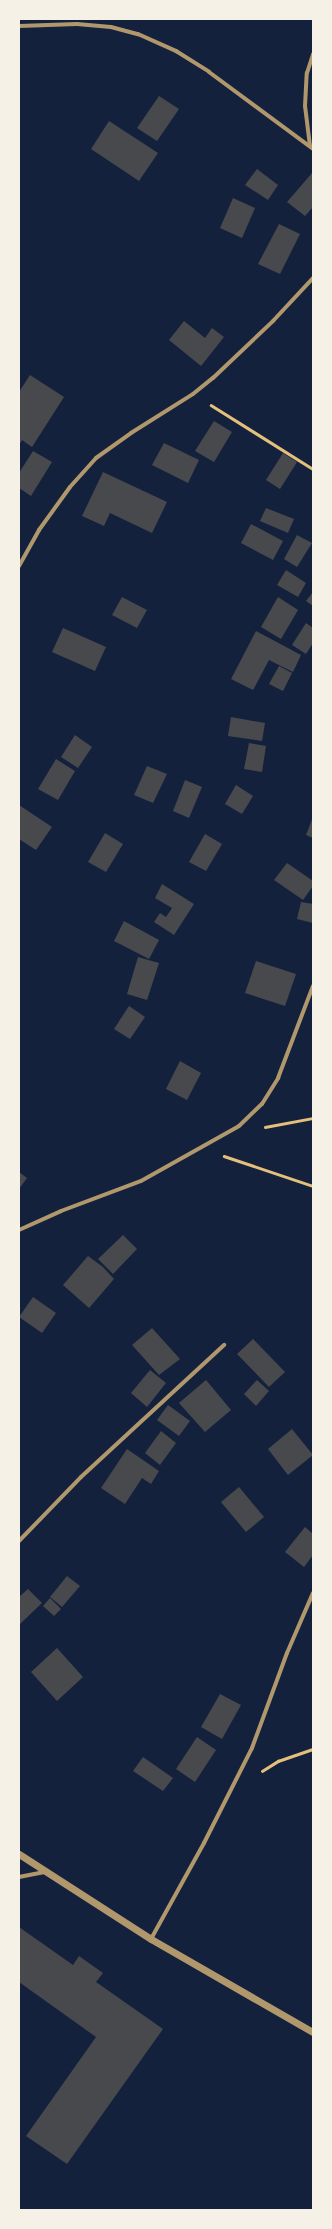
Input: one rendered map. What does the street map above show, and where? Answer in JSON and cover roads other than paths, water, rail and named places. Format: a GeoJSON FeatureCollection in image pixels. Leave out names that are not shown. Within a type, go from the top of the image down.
{"type":"FeatureCollection","features":[{"type":"Feature","properties":{"kind":"street"},"geometry":{"type":"LineString","coordinates":[[19,26],[77,24],[111,27],[138,34],[176,51],[209,72],[312,148]]}},
{"type":"Feature","properties":{"kind":"street"},"geometry":{"type":"LineString","coordinates":[[312,148],[305,106],[307,73],[313,54]]}},
{"type":"Feature","properties":{"kind":"street"},"geometry":{"type":"LineString","coordinates":[[19,566],[39,530],[70,487],[96,458],[131,433],[193,394],[213,378],[273,321],[313,278]]}},
{"type":"Feature","properties":{"kind":"street"},"geometry":{"type":"LineString","coordinates":[[19,1230],[61,1211],[141,1181],[239,1126],[262,1104],[278,1078],[313,986]]}},
{"type":"Feature","properties":{"kind":"street"},"geometry":{"type":"LineString","coordinates":[[19,1541],[80,1477],[224,1345]]}},
{"type":"Feature","properties":{"kind":"street"},"geometry":{"type":"LineString","coordinates":[[151,1939],[204,1843],[252,1748],[287,1653],[313,1593]]}},
{"type":"Feature","properties":{"kind":"street"},"geometry":{"type":"LineString","coordinates":[[19,1854],[151,1939],[313,2032]]}},
{"type":"Feature","properties":{"kind":"street"},"geometry":{"type":"LineString","coordinates":[[19,1877],[45,1872]]}}]}
